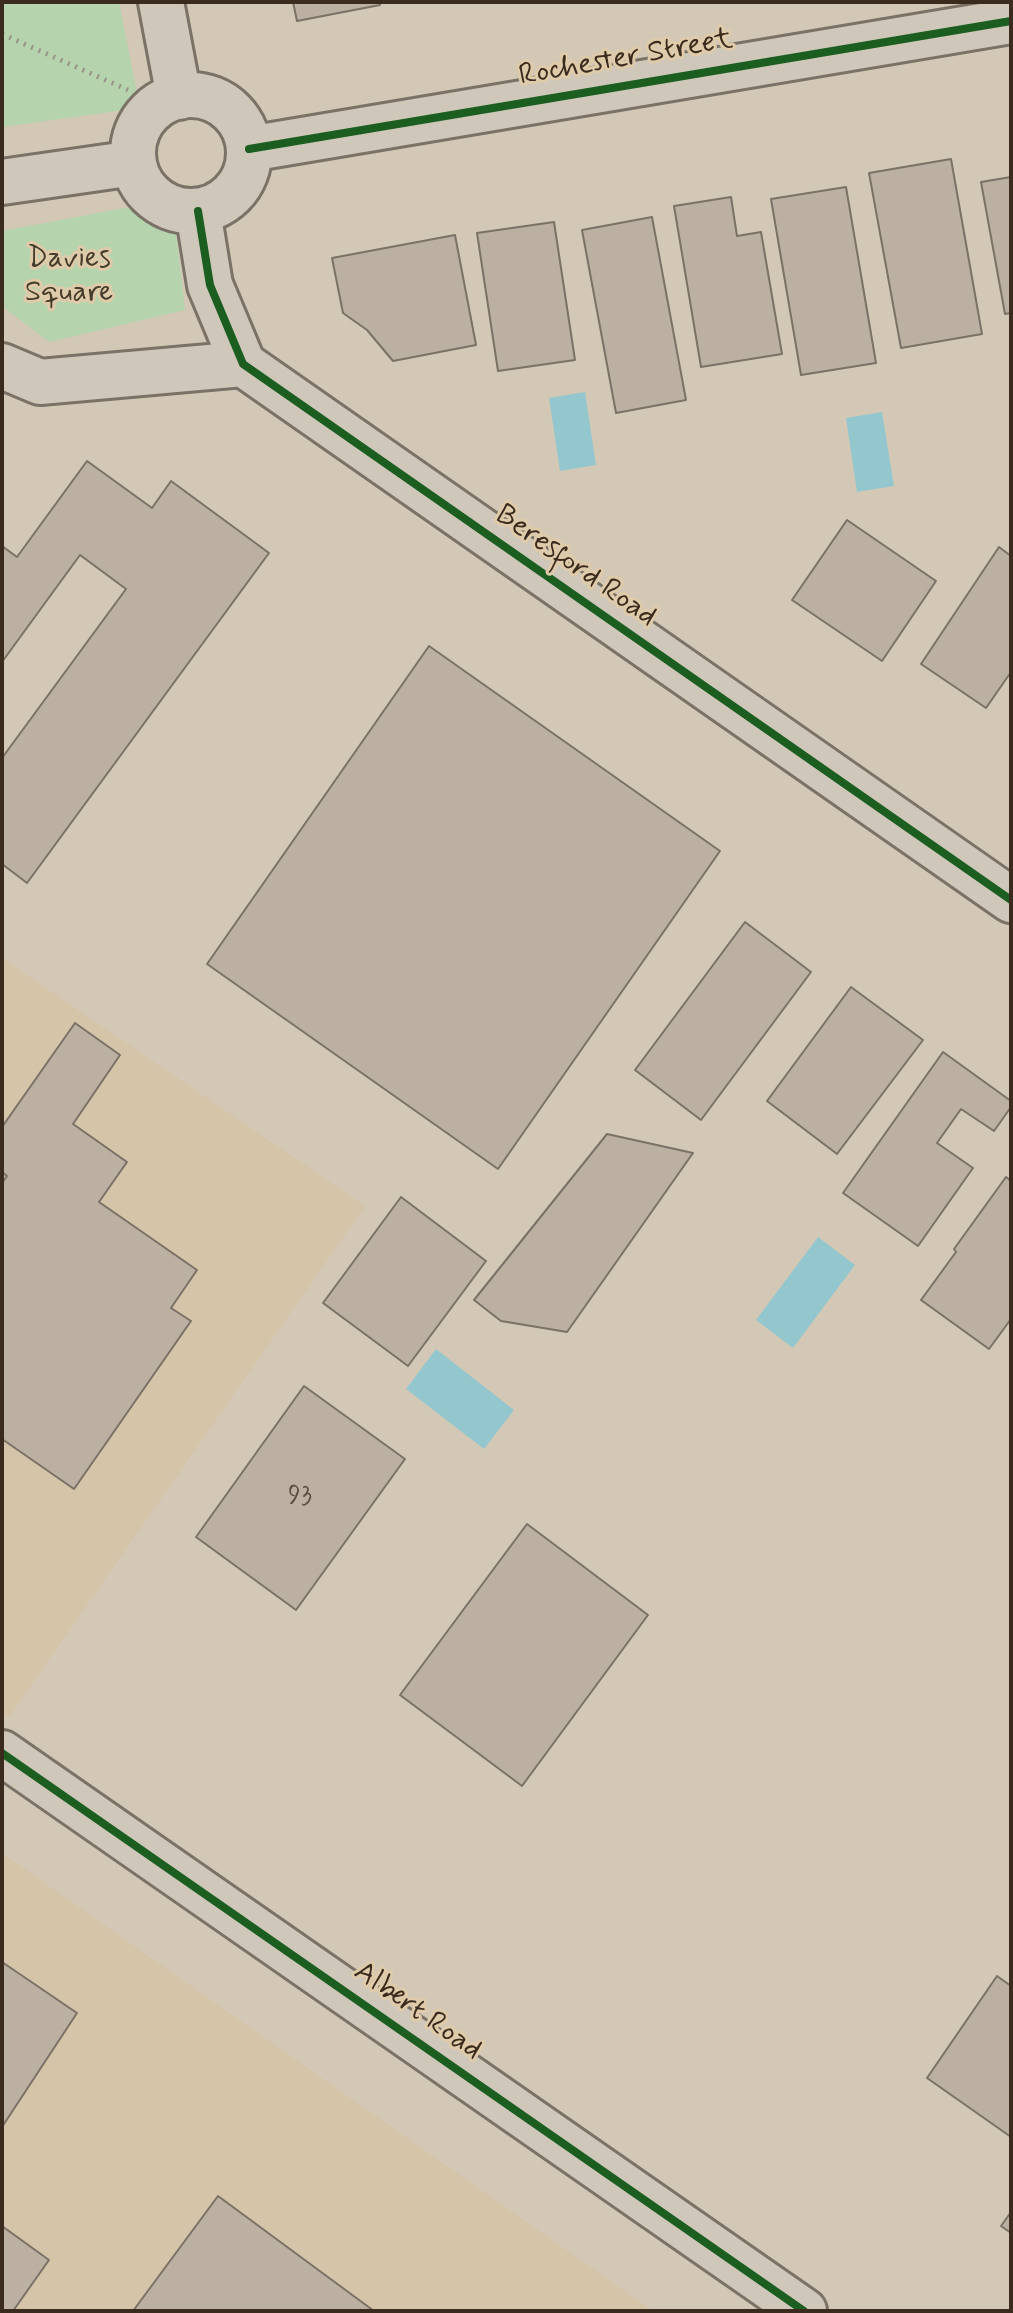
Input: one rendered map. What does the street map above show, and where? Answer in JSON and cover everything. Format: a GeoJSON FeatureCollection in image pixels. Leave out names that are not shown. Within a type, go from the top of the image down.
{"type":"FeatureCollection","features":[{"type":"Feature","properties":{"kind":"street"},"geometry":{"type":"LineString","coordinates":[[161,2],[166,103]]}},
{"type":"Feature","properties":{"kind":"street","name":"Rochester Street"},"geometry":{"type":"LineString","coordinates":[[249,149],[891,21],[1011,21]]}},
{"type":"Feature","properties":{"kind":"street"},"geometry":{"type":"LineString","coordinates":[[198,96],[226,107],[244,130],[249,149],[247,168],[233,193],[217,205],[198,211],[179,210],[161,203],[146,190],[134,163],[137,134],[146,117],[166,103],[198,96]]}},
{"type":"Feature","properties":{"kind":"street"},"geometry":{"type":"LineString","coordinates":[[2,182],[134,163]]}},
{"type":"Feature","properties":{"kind":"street"},"geometry":{"type":"LineString","coordinates":[[2,366],[40,382],[243,364],[210,285],[198,211]]}},
{"type":"Feature","properties":{"kind":"street","name":"Beresford Road"},"geometry":{"type":"LineString","coordinates":[[243,364],[1011,900]]}},
{"type":"Feature","properties":{"kind":"street","name":"Albert Road"},"geometry":{"type":"LineString","coordinates":[[2,1753],[804,2311]]}},
{"type":"Feature","properties":{"kind":"path"},"geometry":{"type":"LineString","coordinates":[[2,34],[166,103]]}},
{"type":"Feature","properties":{"kind":"shaded area"},"geometry":{"type":"Polygon","coordinates":[[[2,958],[365,1206],[9,1717],[2,1712],[2,958]]]}},
{"type":"Feature","properties":{"kind":"shaded area"},"geometry":{"type":"Polygon","coordinates":[[[2,1853],[653,2311],[2,2311],[2,1853]]]}},
{"type":"Feature","properties":{"kind":"green space"},"geometry":{"type":"Polygon","coordinates":[[[2,2],[119,2],[140,108],[2,127],[2,2]]]}},
{"type":"Feature","properties":{"kind":"green space","name":"Davies Square"},"geometry":{"type":"Polygon","coordinates":[[[172,199],[185,310],[49,342],[2,306],[2,231],[172,199]]]}},
{"type":"Feature","properties":{"kind":"water"},"geometry":{"type":"Polygon","coordinates":[[[585,392],[596,465],[560,471],[549,398],[585,392]]]}},
{"type":"Feature","properties":{"kind":"water"},"geometry":{"type":"Polygon","coordinates":[[[882,412],[894,486],[857,492],[846,418],[882,412]]]}},
{"type":"Feature","properties":{"kind":"water"},"geometry":{"type":"Polygon","coordinates":[[[818,1237],[855,1265],[793,1348],[756,1320],[818,1237]]]}},
{"type":"Feature","properties":{"kind":"water"},"geometry":{"type":"Polygon","coordinates":[[[436,1349],[514,1410],[484,1449],[406,1389],[436,1349]]]}},
{"type":"Feature","properties":{"kind":"building"},"geometry":{"type":"Polygon","coordinates":[[[293,2],[380,2],[380,5],[297,21],[293,2]]]}},
{"type":"Feature","properties":{"kind":"building"},"geometry":{"type":"Polygon","coordinates":[[[951,159],[982,334],[901,348],[869,173],[951,159]]]}},
{"type":"Feature","properties":{"kind":"building"},"geometry":{"type":"Polygon","coordinates":[[[1011,177],[1011,313],[1005,314],[981,182],[1011,177]]]}},
{"type":"Feature","properties":{"kind":"building"},"geometry":{"type":"Polygon","coordinates":[[[846,187],[876,363],[801,375],[771,199],[846,187]]]}},
{"type":"Feature","properties":{"kind":"building"},"geometry":{"type":"Polygon","coordinates":[[[731,197],[737,236],[761,232],[782,354],[701,367],[674,206],[731,197]]]}},
{"type":"Feature","properties":{"kind":"building"},"geometry":{"type":"Polygon","coordinates":[[[652,217],[686,400],[616,413],[582,230],[652,217]]]}},
{"type":"Feature","properties":{"kind":"building"},"geometry":{"type":"Polygon","coordinates":[[[554,222],[575,360],[498,371],[477,233],[554,222]]]}},
{"type":"Feature","properties":{"kind":"building"},"geometry":{"type":"Polygon","coordinates":[[[455,235],[476,345],[393,361],[367,330],[343,313],[332,258],[455,235]]]}},
{"type":"Feature","properties":{"kind":"building"},"geometry":{"type":"Polygon","coordinates":[[[87,461],[152,508],[171,481],[269,553],[27,883],[2,864],[2,758],[126,589],[80,555],[2,662],[2,546],[17,557],[87,461]]]}},
{"type":"Feature","properties":{"kind":"building"},"geometry":{"type":"Polygon","coordinates":[[[847,520],[936,581],[882,661],[792,600],[847,520]]]}},
{"type":"Feature","properties":{"kind":"building"},"geometry":{"type":"Polygon","coordinates":[[[999,547],[1011,556],[1011,672],[986,708],[921,664],[999,547]]]}},
{"type":"Feature","properties":{"kind":"building"},"geometry":{"type":"Polygon","coordinates":[[[429,646],[720,851],[498,1169],[207,964],[429,646]]]}},
{"type":"Feature","properties":{"kind":"building"},"geometry":{"type":"Polygon","coordinates":[[[745,922],[811,972],[701,1120],[635,1070],[745,922]]]}},
{"type":"Feature","properties":{"kind":"building"},"geometry":{"type":"Polygon","coordinates":[[[851,987],[923,1040],[837,1154],[767,1101],[851,987]]]}},
{"type":"Feature","properties":{"kind":"building"},"geometry":{"type":"Polygon","coordinates":[[[75,1023],[120,1055],[73,1124],[127,1162],[99,1202],[197,1270],[171,1308],[191,1321],[74,1489],[2,1439],[2,1183],[7,1176],[2,1172],[2,1127],[75,1023]]]}},
{"type":"Feature","properties":{"kind":"building"},"geometry":{"type":"Polygon","coordinates":[[[943,1052],[1011,1101],[1011,1107],[994,1131],[961,1109],[937,1143],[973,1168],[918,1246],[843,1193],[943,1052]]]}},
{"type":"Feature","properties":{"kind":"building"},"geometry":{"type":"Polygon","coordinates":[[[607,1134],[693,1153],[567,1332],[501,1321],[474,1300],[607,1134]]]}},
{"type":"Feature","properties":{"kind":"building"},"geometry":{"type":"Polygon","coordinates":[[[1006,1177],[1011,1181],[1011,1319],[989,1349],[921,1300],[1006,1177]]]}},
{"type":"Feature","properties":{"kind":"building"},"geometry":{"type":"Polygon","coordinates":[[[401,1197],[486,1261],[408,1366],[323,1303],[401,1197]]]}},
{"type":"Feature","properties":{"kind":"building"},"geometry":{"type":"Polygon","coordinates":[[[304,1386],[405,1459],[296,1610],[196,1537],[304,1386]]]}},
{"type":"Feature","properties":{"kind":"building"},"geometry":{"type":"Polygon","coordinates":[[[527,1524],[648,1615],[522,1786],[400,1695],[527,1524]]]}},
{"type":"Feature","properties":{"kind":"building"},"geometry":{"type":"Polygon","coordinates":[[[2,1962],[77,2013],[2,2127],[2,1962]]]}},
{"type":"Feature","properties":{"kind":"building"},"geometry":{"type":"Polygon","coordinates":[[[997,1976],[1011,1986],[1011,2137],[927,2078],[997,1976]]]}},
{"type":"Feature","properties":{"kind":"building"},"geometry":{"type":"Polygon","coordinates":[[[218,2196],[374,2311],[133,2311],[218,2196]]]}},
{"type":"Feature","properties":{"kind":"building"},"geometry":{"type":"Polygon","coordinates":[[[1011,2212],[1011,2233],[1001,2226],[1011,2212]]]}},
{"type":"Feature","properties":{"kind":"building"},"geometry":{"type":"Polygon","coordinates":[[[2,2226],[49,2260],[13,2311],[2,2311],[2,2226]]]}},
{"type":"Feature","properties":{"kind":"cycle path"},"geometry":{"type":"LineString","coordinates":[[249,149],[1011,21]]}},
{"type":"Feature","properties":{"kind":"cycle path"},"geometry":{"type":"LineString","coordinates":[[198,211],[210,285],[243,364],[1011,900]]}},
{"type":"Feature","properties":{"kind":"cycle path"},"geometry":{"type":"LineString","coordinates":[[2,1753],[804,2311]]}}]}
